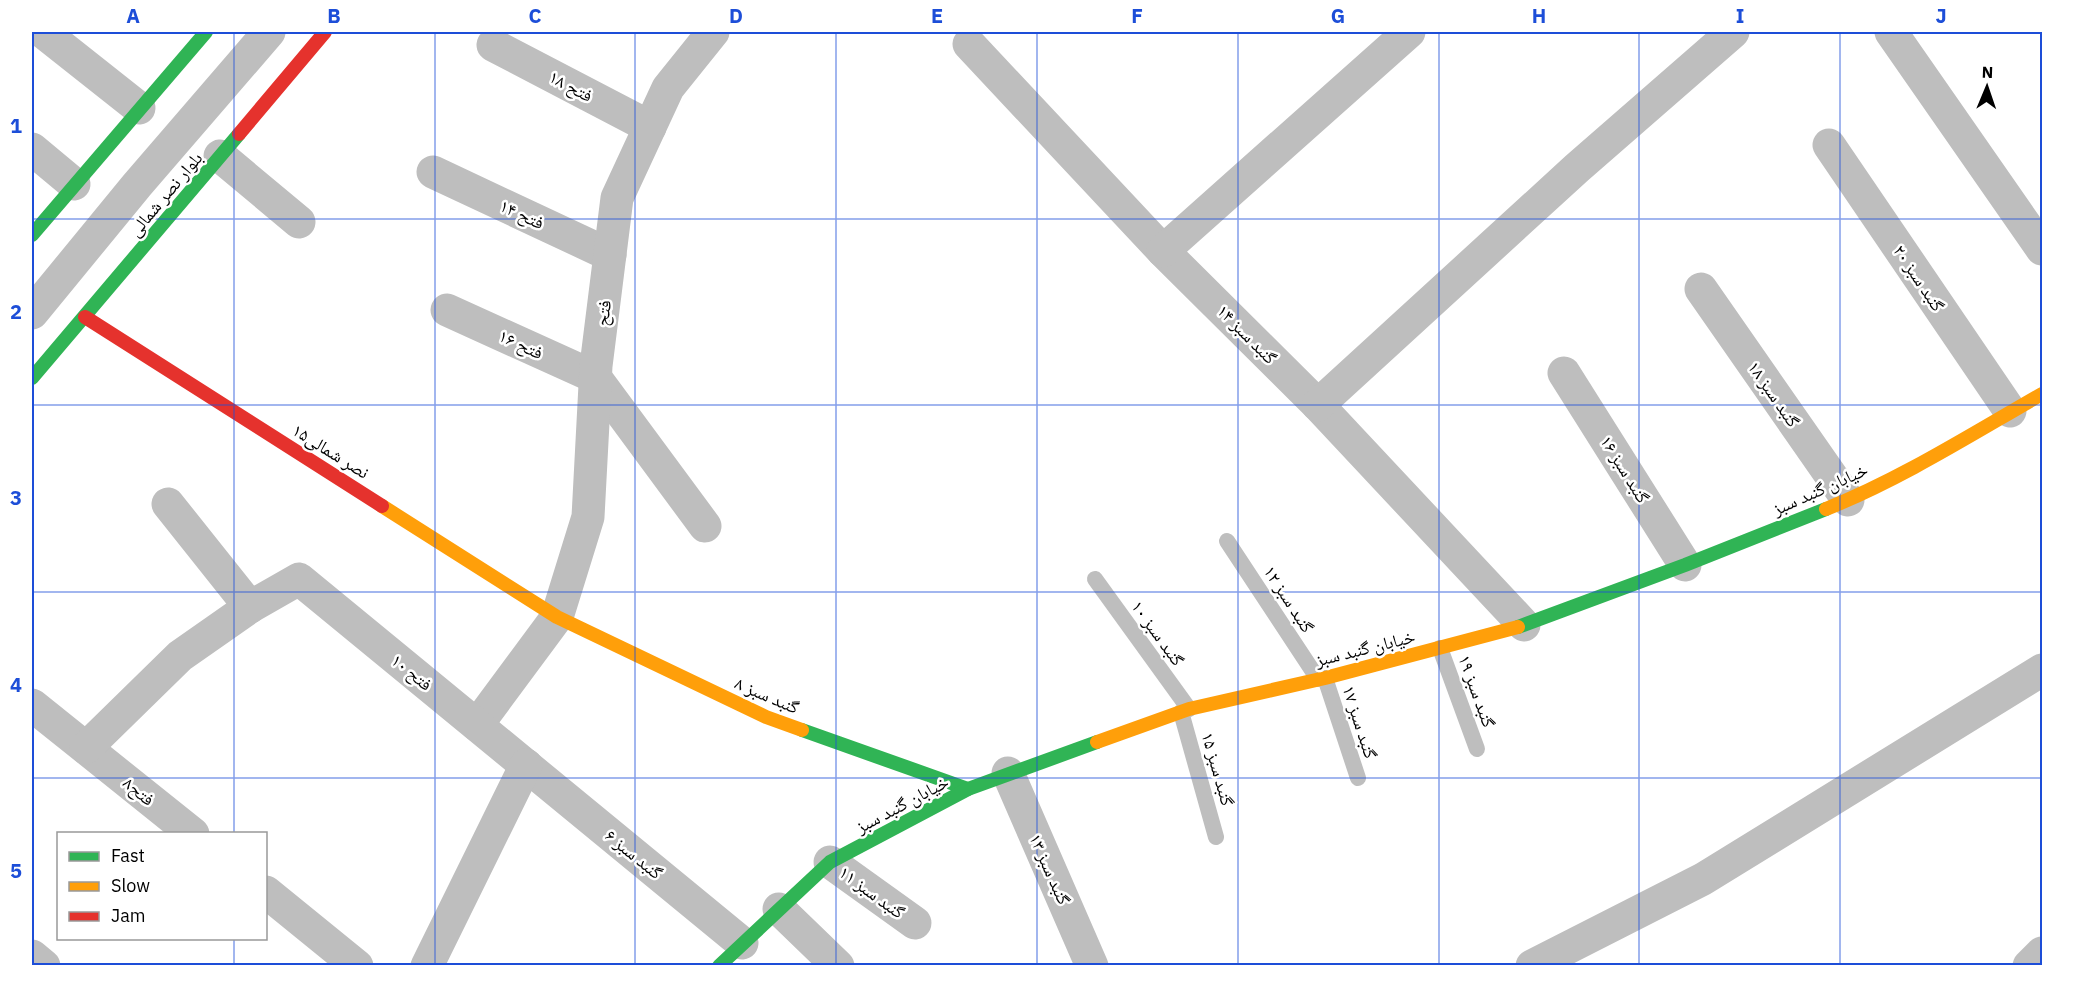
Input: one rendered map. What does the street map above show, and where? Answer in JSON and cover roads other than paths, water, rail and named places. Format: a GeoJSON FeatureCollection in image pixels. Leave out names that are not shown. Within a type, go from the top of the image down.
{"type":"FeatureCollection","features":[{"type":"Feature","properties":{"kind":"street"},"geometry":{"type":"LineString","coordinates":[[43,32],[139,108]]}},
{"type":"Feature","properties":{"kind":"street"},"geometry":{"type":"LineString","coordinates":[[32,235],[206,32]]}},
{"type":"Feature","properties":{"kind":"street","name":"بلوار نصر شمالی"},"geometry":{"type":"LineString","coordinates":[[32,378],[325,32]]}},
{"type":"Feature","properties":{"kind":"street","name":"فتح"},"geometry":{"type":"LineString","coordinates":[[558,617],[588,517],[595,377],[617,198],[668,88],[713,32]]}},
{"type":"Feature","properties":{"kind":"street"},"geometry":{"type":"LineString","coordinates":[[1163,251],[1409,32]]}},
{"type":"Feature","properties":{"kind":"street"},"geometry":{"type":"LineString","coordinates":[[1318,405],[1577,168],[1733,32]]}},
{"type":"Feature","properties":{"kind":"street"},"geometry":{"type":"LineString","coordinates":[[1891,32],[2043,249]]}},
{"type":"Feature","properties":{"kind":"street","name":"گنبد سبز ۱۴"},"geometry":{"type":"LineString","coordinates":[[969,44],[1163,251],[1318,405],[1524,625]]}},
{"type":"Feature","properties":{"kind":"street","name":"فتح ۱۸"},"geometry":{"type":"LineString","coordinates":[[493,45],[650,127]]}},
{"type":"Feature","properties":{"kind":"street","name":"گنبد سبز ۲۰"},"geometry":{"type":"LineString","coordinates":[[1828,145],[2010,411]]}},
{"type":"Feature","properties":{"kind":"street"},"geometry":{"type":"LineString","coordinates":[[32,149],[74,184]]}},
{"type":"Feature","properties":{"kind":"street"},"geometry":{"type":"LineString","coordinates":[[220,156],[299,222]]}},
{"type":"Feature","properties":{"kind":"street","name":"فتح ۱۴"},"geometry":{"type":"LineString","coordinates":[[433,172],[610,255]]}},
{"type":"Feature","properties":{"kind":"street","name":"گنبد سبز ۱۸"},"geometry":{"type":"LineString","coordinates":[[1701,289],[1848,500]]}},
{"type":"Feature","properties":{"kind":"street","name":"فتح ۱۶"},"geometry":{"type":"LineString","coordinates":[[447,310],[595,377]]}},
{"type":"Feature","properties":{"kind":"street","name":"نصر شمالی۱۵"},"geometry":{"type":"LineString","coordinates":[[85,317],[558,617]]}},
{"type":"Feature","properties":{"kind":"street","name":"گنبد سبز ۱۶"},"geometry":{"type":"LineString","coordinates":[[1564,373],[1685,565]]}},
{"type":"Feature","properties":{"kind":"street"},"geometry":{"type":"LineString","coordinates":[[595,377],[705,526]]}},
{"type":"Feature","properties":{"kind":"street","name":"خیابان گنبد سبز"},"geometry":{"type":"LineString","coordinates":[[731,954],[830,862],[968,789],[1185,710],[1321,678],[1524,625],[1685,565],[1848,500],[1935,455],[2043,394]]}},
{"type":"Feature","properties":{"kind":"street"},"geometry":{"type":"LineString","coordinates":[[86,748],[180,656],[250,607],[168,504]]}},
{"type":"Feature","properties":{"kind":"street","name":"فتح ۱۰"},"geometry":{"type":"LineString","coordinates":[[250,607],[299,579],[526,765]]}},
{"type":"Feature","properties":{"kind":"street"},"geometry":{"type":"LineString","coordinates":[[477,725],[558,617]]}},
{"type":"Feature","properties":{"kind":"street","name":"گنبد سبز ۸"},"geometry":{"type":"LineString","coordinates":[[558,617],[766,717],[968,789]]}},
{"type":"Feature","properties":{"kind":"street"},"geometry":{"type":"LineString","coordinates":[[1532,966],[1703,879],[2043,670]]}},
{"type":"Feature","properties":{"kind":"street","name":"فتح۸"},"geometry":{"type":"LineString","coordinates":[[32,705],[191,832]]}},
{"type":"Feature","properties":{"kind":"street"},"geometry":{"type":"LineString","coordinates":[[427,966],[526,765]]}},
{"type":"Feature","properties":{"kind":"street","name":"گنبد سبز ۶"},"geometry":{"type":"LineString","coordinates":[[526,765],[731,954]]}},
{"type":"Feature","properties":{"kind":"street","name":"گنبد سبز ۱۳"},"geometry":{"type":"LineString","coordinates":[[1008,773],[1092,966]]}},
{"type":"Feature","properties":{"kind":"street","name":"گنبد سبز ۱۱"},"geometry":{"type":"LineString","coordinates":[[830,862],[915,923]]}},
{"type":"Feature","properties":{"kind":"street"},"geometry":{"type":"LineString","coordinates":[[267,893],[357,966]]}},
{"type":"Feature","properties":{"kind":"street"},"geometry":{"type":"LineString","coordinates":[[778,909],[838,966]]}},
{"type":"Feature","properties":{"kind":"street"},"geometry":{"type":"LineString","coordinates":[[2029,966],[2043,953]]}},
{"type":"Feature","properties":{"kind":"street"},"geometry":{"type":"LineString","coordinates":[[32,956],[44,966]]}},
{"type":"Feature","properties":{"kind":"lane","name":"گنبد سبز ۱۲"},"geometry":{"type":"LineString","coordinates":[[1227,541],[1321,678]]}},
{"type":"Feature","properties":{"kind":"lane","name":"گنبد سبز ۱۰"},"geometry":{"type":"LineString","coordinates":[[1095,579],[1185,710]]}},
{"type":"Feature","properties":{"kind":"lane","name":"گنبد سبز ۱۹"},"geometry":{"type":"LineString","coordinates":[[1440,648],[1477,749]]}},
{"type":"Feature","properties":{"kind":"lane","name":"گنبد سبز ۱۷"},"geometry":{"type":"LineString","coordinates":[[1321,678],[1358,778]]}},
{"type":"Feature","properties":{"kind":"lane","name":"گنبد سبز ۱۵"},"geometry":{"type":"LineString","coordinates":[[1185,710],[1216,837]]}},
{"type":"Feature","properties":{"kind":"waterway"},"geometry":{"type":"LineString","coordinates":[[32,313],[137,185],[269,32]]}}]}
